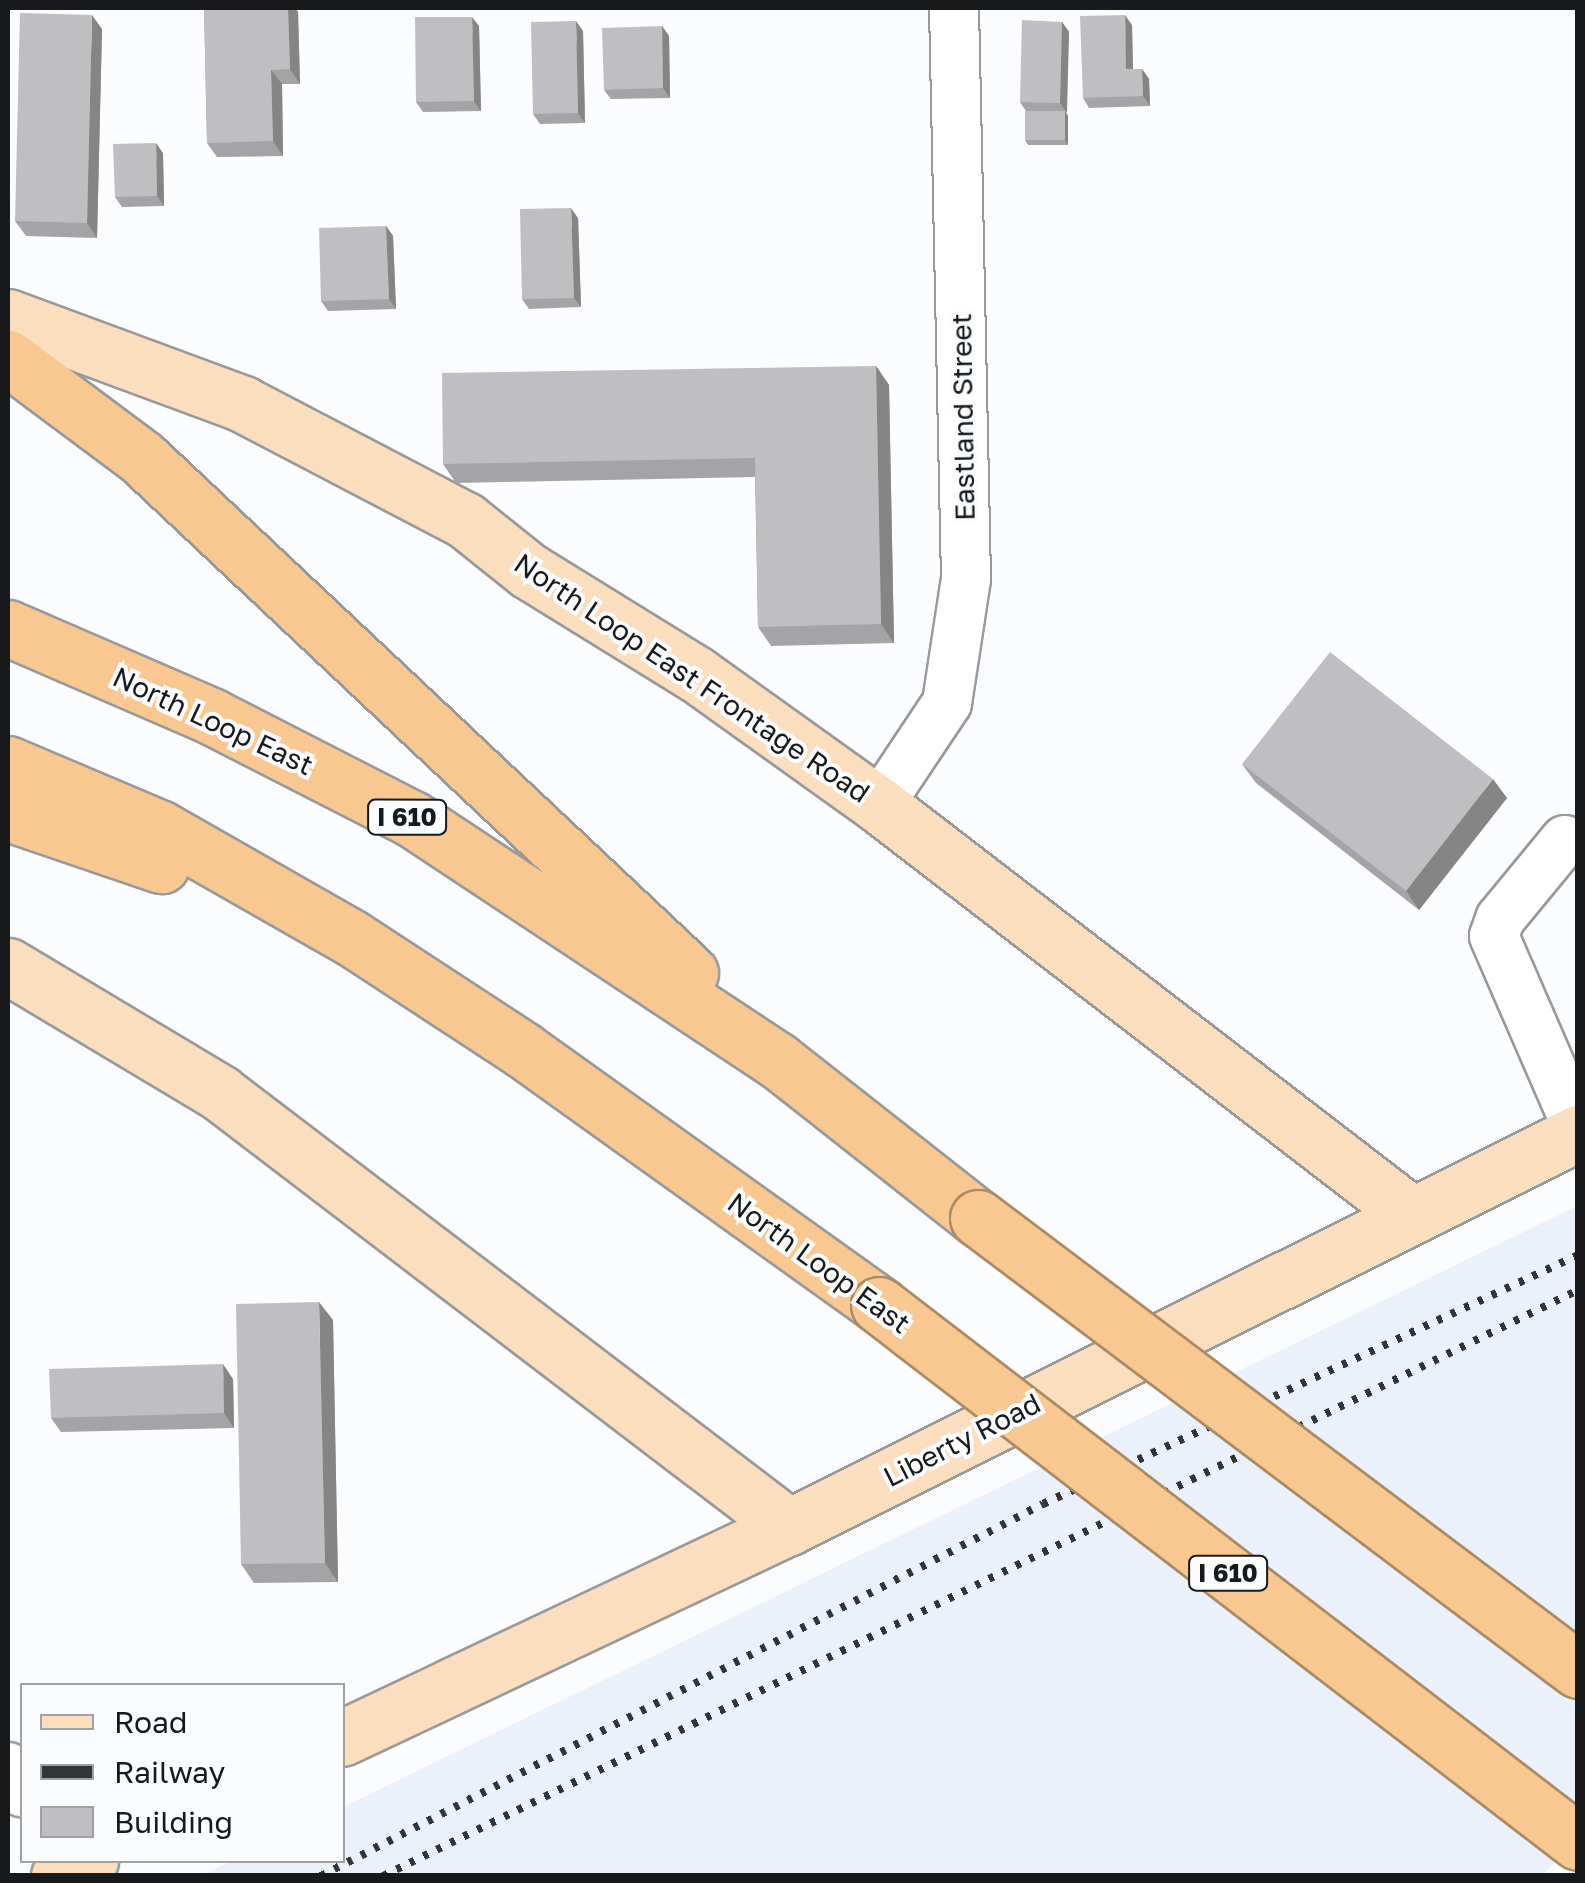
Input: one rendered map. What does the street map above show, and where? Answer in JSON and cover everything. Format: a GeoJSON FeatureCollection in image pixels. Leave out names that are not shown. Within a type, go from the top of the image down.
{"type":"FeatureCollection","features":[{"type":"Feature","properties":{"kind":"highway"},"geometry":{"type":"LineString","coordinates":[[8,358],[142,458],[566,852],[777,1060]]}},
{"type":"Feature","properties":{"kind":"highway","name":"North Loop East"},"geometry":{"type":"LineString","coordinates":[[8,628],[212,716],[414,820],[777,1060],[978,1218],[1578,1670]]}},
{"type":"Feature","properties":{"kind":"highway","name":"North Loop East"},"geometry":{"type":"LineString","coordinates":[[8,764],[159,828],[352,938],[523,1050],[879,1305],[1578,1842]]}},
{"type":"Feature","properties":{"kind":"highway"},"geometry":{"type":"LineString","coordinates":[[8,813],[352,938]]}},
{"type":"Feature","properties":{"kind":"main road","name":"North Loop East Frontage Road"},"geometry":{"type":"LineString","coordinates":[[8,317],[243,404],[465,520],[529,571],[696,674],[879,804],[1412,1215]]}},
{"type":"Feature","properties":{"kind":"main road"},"geometry":{"type":"LineString","coordinates":[[8,966],[220,1093],[789,1526]]}},
{"type":"Feature","properties":{"kind":"main road","name":"Liberty Road"},"geometry":{"type":"LineString","coordinates":[[345,1737],[789,1526],[1578,1131]]}},
{"type":"Feature","properties":{"kind":"street","name":"Eastland Street"},"geometry":{"type":"LineString","coordinates":[[879,804],[947,703],[966,579],[954,8]]}},
{"type":"Feature","properties":{"kind":"street"},"geometry":{"type":"LineString","coordinates":[[1565,840],[1500,919],[1494,936],[1499,959],[1578,1131]]}},
{"type":"Feature","properties":{"kind":"shaded area"},"geometry":{"type":"Polygon","coordinates":[[[1577,1206],[1577,1840],[1542,1875],[200,1876],[228,1863],[345,1863],[345,1806],[1577,1206]]]}},
{"type":"Feature","properties":{"kind":"building"},"geometry":{"type":"Polygon","coordinates":[[[204,8],[288,8],[290,69],[271,70],[273,141],[207,143],[204,8]]]}},
{"type":"Feature","properties":{"kind":"building"},"geometry":{"type":"Polygon","coordinates":[[[20,13],[92,15],[87,223],[15,221],[20,13]]]}},
{"type":"Feature","properties":{"kind":"building"},"geometry":{"type":"Polygon","coordinates":[[[1125,15],[1126,69],[1142,69],[1143,96],[1083,98],[1080,16],[1125,15]]]}},
{"type":"Feature","properties":{"kind":"building"},"geometry":{"type":"Polygon","coordinates":[[[415,17],[472,17],[474,101],[416,102],[415,17]]]}},
{"type":"Feature","properties":{"kind":"building"},"geometry":{"type":"Polygon","coordinates":[[[1022,20],[1062,22],[1060,103],[1020,102],[1022,20]]]}},
{"type":"Feature","properties":{"kind":"building"},"geometry":{"type":"Polygon","coordinates":[[[576,21],[578,113],[533,114],[531,22],[576,21]]]}},
{"type":"Feature","properties":{"kind":"building"},"geometry":{"type":"Polygon","coordinates":[[[662,26],[663,88],[604,90],[602,28],[662,26]]]}},
{"type":"Feature","properties":{"kind":"building"},"geometry":{"type":"Polygon","coordinates":[[[1025,111],[1065,111],[1065,140],[1025,140],[1025,111]]]}},
{"type":"Feature","properties":{"kind":"building"},"geometry":{"type":"Polygon","coordinates":[[[156,143],[157,196],[115,197],[113,144],[156,143]]]}},
{"type":"Feature","properties":{"kind":"building"},"geometry":{"type":"Polygon","coordinates":[[[571,208],[574,298],[522,299],[520,209],[571,208]]]}},
{"type":"Feature","properties":{"kind":"building"},"geometry":{"type":"Polygon","coordinates":[[[386,226],[389,299],[321,301],[319,228],[386,226]]]}},
{"type":"Feature","properties":{"kind":"building"},"geometry":{"type":"Polygon","coordinates":[[[876,366],[881,624],[758,627],[755,458],[443,464],[442,373],[876,366]]]}},
{"type":"Feature","properties":{"kind":"building"},"geometry":{"type":"Polygon","coordinates":[[[1330,652],[1493,779],[1406,891],[1242,764],[1330,652]]]}},
{"type":"Feature","properties":{"kind":"building"},"geometry":{"type":"Polygon","coordinates":[[[319,1302],[325,1563],[241,1564],[236,1304],[319,1302]]]}},
{"type":"Feature","properties":{"kind":"building"},"geometry":{"type":"Polygon","coordinates":[[[223,1364],[224,1413],[51,1418],[49,1369],[223,1364]]]}},
{"type":"Feature","properties":{"kind":"railway"},"geometry":{"type":"LineString","coordinates":[[321,1876],[1043,1504],[1578,1255]]}},
{"type":"Feature","properties":{"kind":"railway"},"geometry":{"type":"LineString","coordinates":[[383,1876],[1578,1290]]}}]}
